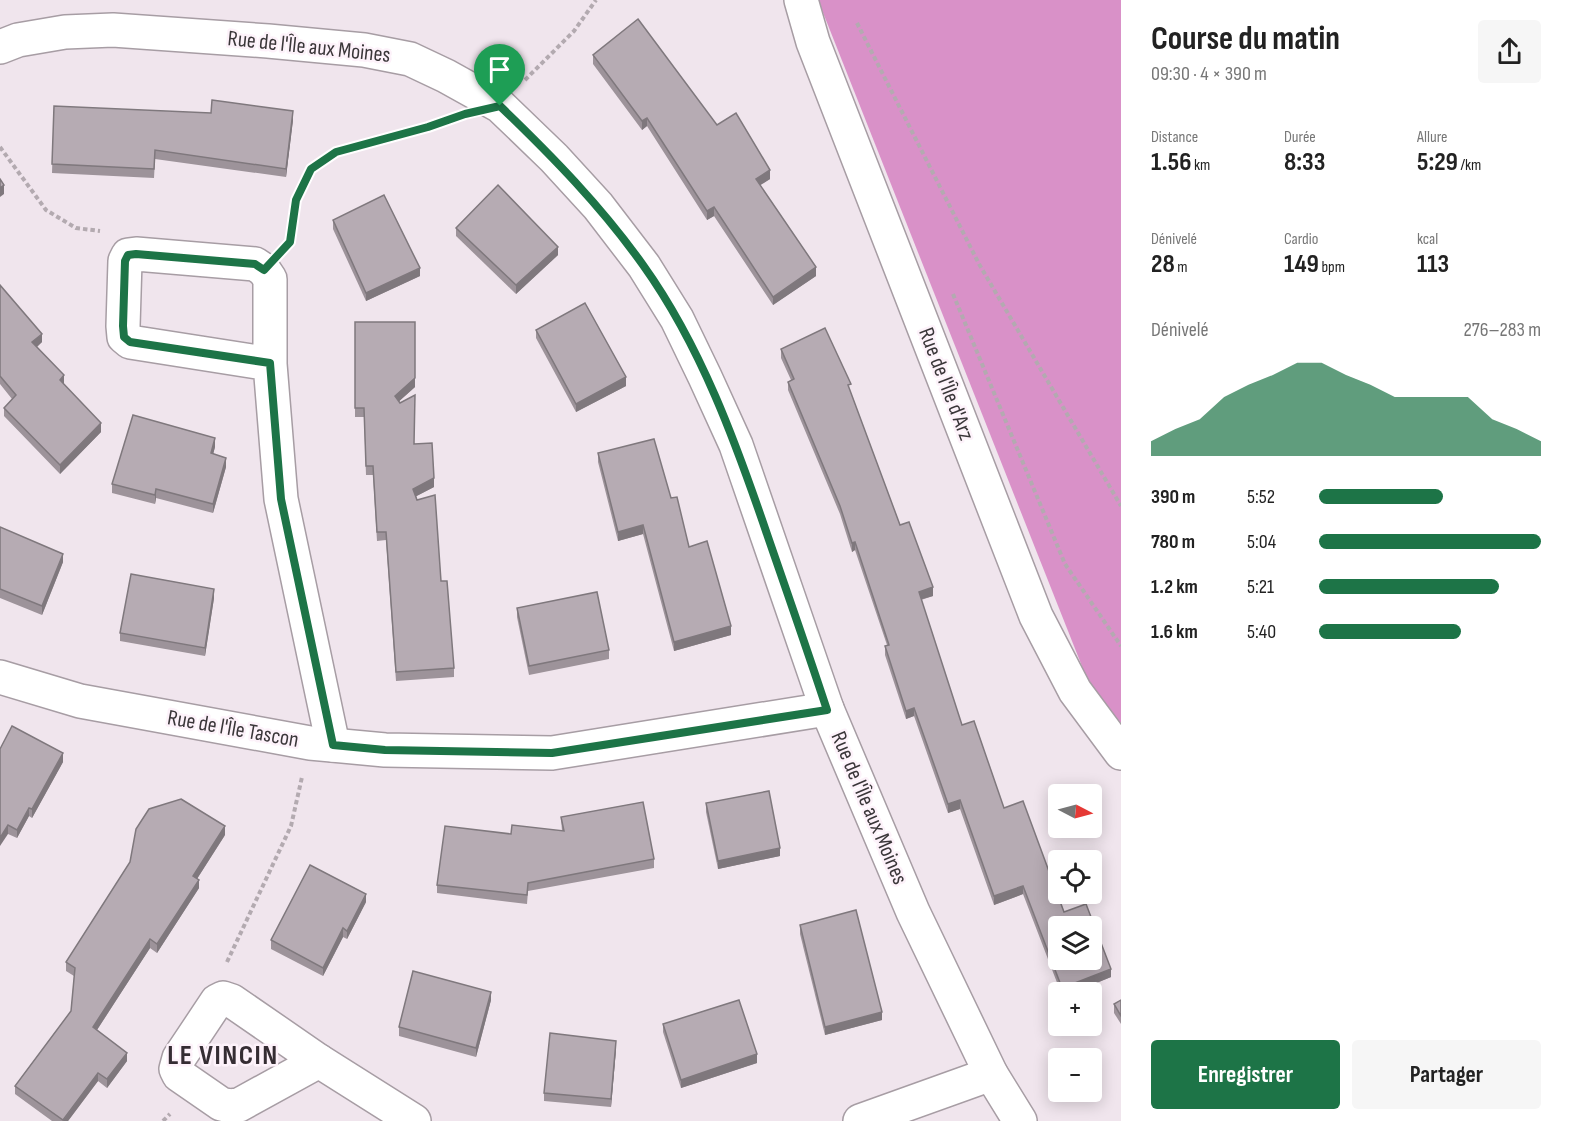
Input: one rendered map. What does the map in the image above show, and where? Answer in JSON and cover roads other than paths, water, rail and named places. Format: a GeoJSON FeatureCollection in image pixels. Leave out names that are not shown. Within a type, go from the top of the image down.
{"type":"FeatureCollection","features":[{"type":"Feature","properties":{"kind":"street","name":"Rue de l'Île d'Arz"},"geometry":{"type":"LineString","coordinates":[[801,0],[813,42],[1036,616],[1075,691],[1121,753]]}},
{"type":"Feature","properties":{"kind":"street","name":"Rue de l'Île aux Moines"},"geometry":{"type":"LineString","coordinates":[[0,47],[18,40],[65,32],[113,30],[268,41],[364,51],[410,59],[500,106],[555,158],[598,206],[644,266],[677,319],[736,445],[827,710],[913,912],[991,1074],[1020,1121]]}},
{"type":"Feature","properties":{"kind":"street"},"geometry":{"type":"LineString","coordinates":[[270,363],[130,342],[124,337],[123,326],[125,261],[128,255],[255,264],[264,270],[270,279],[270,363],[281,499],[322,744]]}},
{"type":"Feature","properties":{"kind":"street","name":"Rue de l'Île Tascon"},"geometry":{"type":"LineString","coordinates":[[0,677],[80,701],[322,744],[385,750],[552,753],[827,710]]}},
{"type":"Feature","properties":{"kind":"street"},"geometry":{"type":"LineString","coordinates":[[319,1060],[239,1105],[221,1104],[178,1076],[176,1069],[179,1058],[217,1001],[223,998],[232,1001],[414,1121]]}},
{"type":"Feature","properties":{"kind":"street"},"geometry":{"type":"LineString","coordinates":[[860,1121],[991,1074]]}},
{"type":"Feature","properties":{"kind":"district","name":"LE VINCIN"},"geometry":{"type":"Point","coordinates":[223,1055]}}]}
